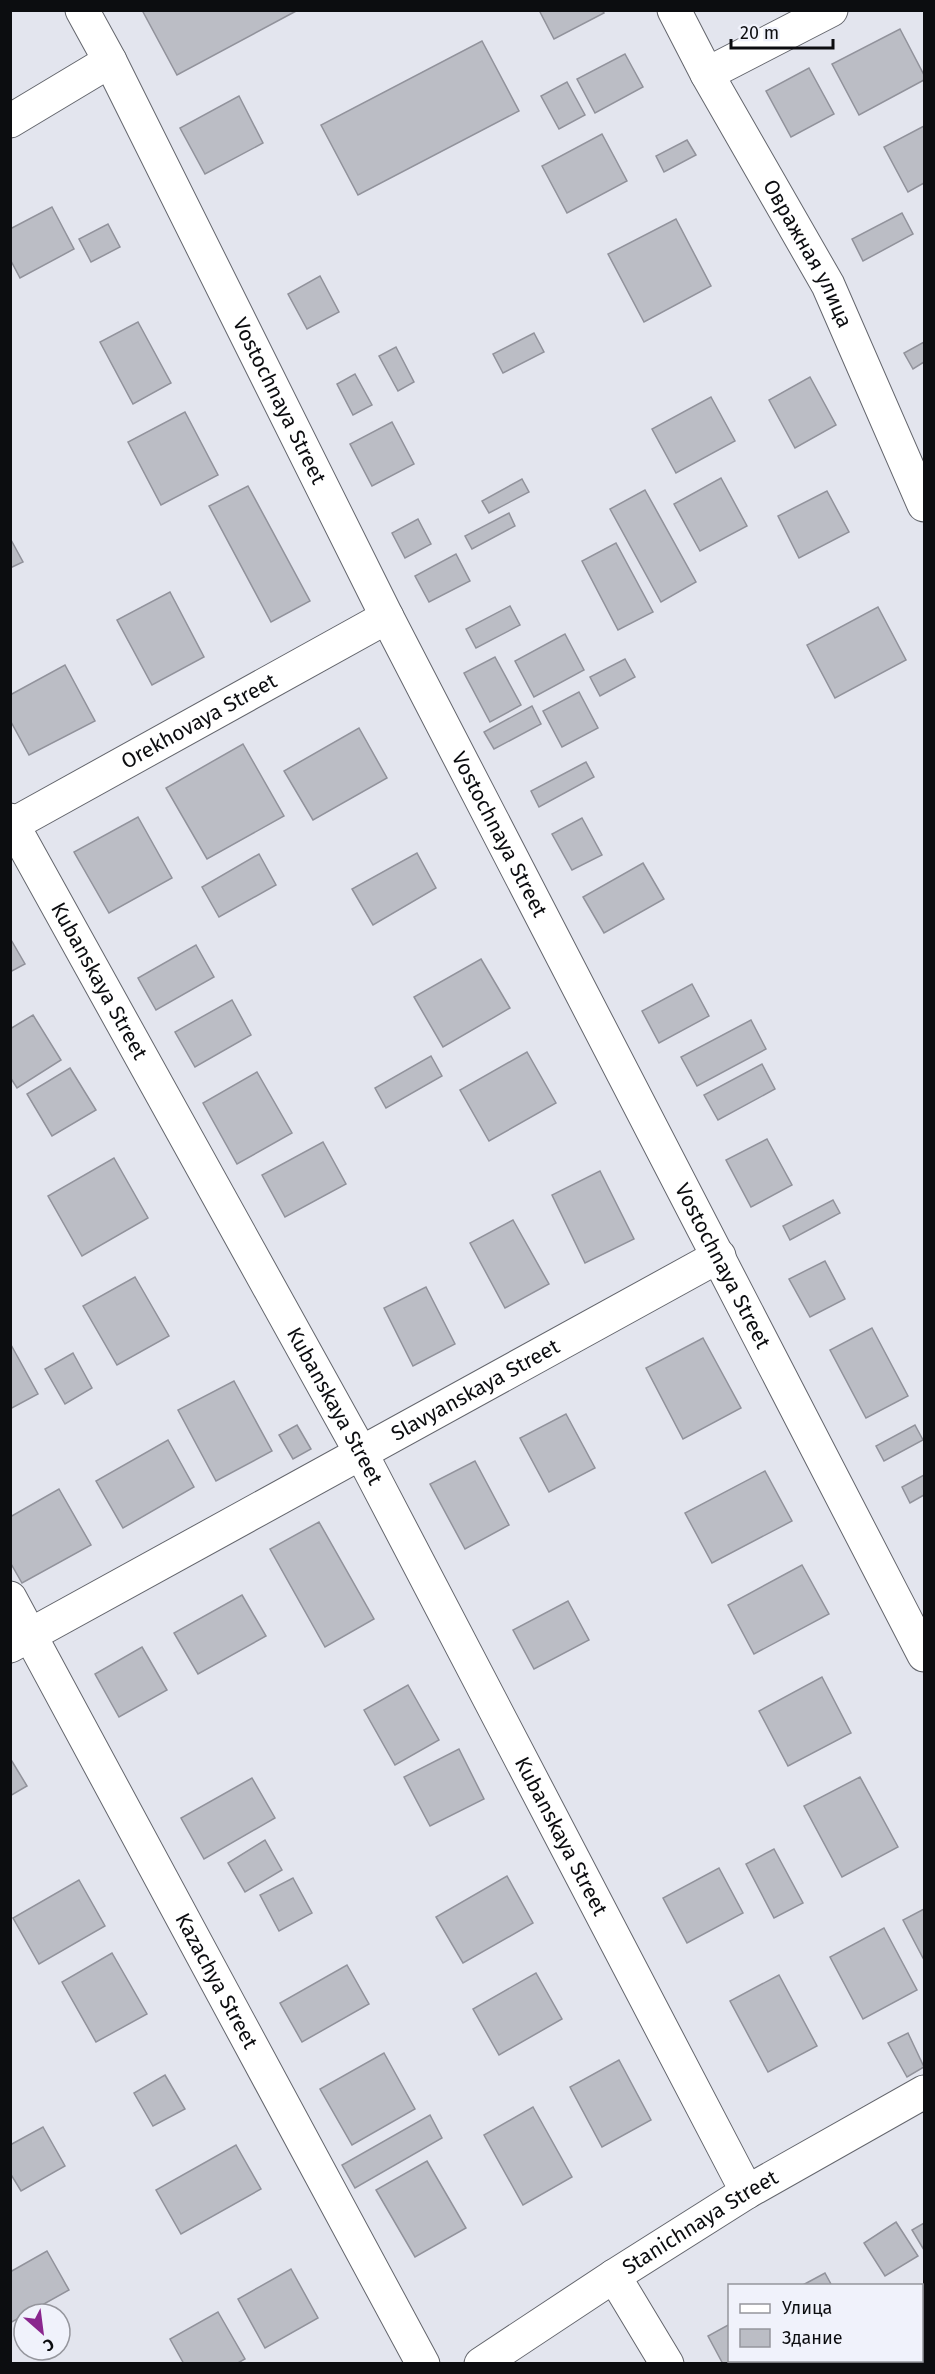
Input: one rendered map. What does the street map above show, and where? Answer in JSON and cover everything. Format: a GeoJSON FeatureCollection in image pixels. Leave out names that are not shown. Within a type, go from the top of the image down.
{"type":"FeatureCollection","features":[{"type":"Feature","properties":{"kind":"street","name":"Vostochnaya Street"},"geometry":{"type":"LineString","coordinates":[[82,10],[110,61],[387,616],[924,1655]]}},
{"type":"Feature","properties":{"kind":"street","name":"Овражная улица"},"geometry":{"type":"LineString","coordinates":[[674,10],[707,74],[828,285],[924,505]]}},
{"type":"Feature","properties":{"kind":"street"},"geometry":{"type":"LineString","coordinates":[[707,74],[831,10]]}},
{"type":"Feature","properties":{"kind":"street"},"geometry":{"type":"LineString","coordinates":[[10,121],[110,61]]}},
{"type":"Feature","properties":{"kind":"street","name":"Orekhovaya Street"},"geometry":{"type":"LineString","coordinates":[[11,824],[387,616]]}},
{"type":"Feature","properties":{"kind":"street","name":"Kubanskaya Street"},"geometry":{"type":"LineString","coordinates":[[11,824],[361,1453],[747,2192]]}},
{"type":"Feature","properties":{"kind":"street","name":"Slavyanskaya Street"},"geometry":{"type":"LineString","coordinates":[[21,1640],[719,1256]]}},
{"type":"Feature","properties":{"kind":"street","name":"Kazachya Street"},"geometry":{"type":"LineString","coordinates":[[10,1598],[21,1640],[423,2364]]}},
{"type":"Feature","properties":{"kind":"street","name":"Stanichnaya Street"},"geometry":{"type":"LineString","coordinates":[[481,2364],[747,2192],[924,2092]]}},
{"type":"Feature","properties":{"kind":"street"},"geometry":{"type":"LineString","coordinates":[[614,2276],[667,2364]]}},
{"type":"Feature","properties":{"kind":"building"},"geometry":{"type":"Polygon","coordinates":[[[142,10],[298,10],[177,75],[142,10]]]}},
{"type":"Feature","properties":{"kind":"building"},"geometry":{"type":"Polygon","coordinates":[[[539,10],[602,10],[604,13],[554,39],[539,10]]]}},
{"type":"Feature","properties":{"kind":"building"},"geometry":{"type":"Polygon","coordinates":[[[900,29],[924,75],[924,80],[859,115],[832,64],[900,29]]]}},
{"type":"Feature","properties":{"kind":"building"},"geometry":{"type":"Polygon","coordinates":[[[482,41],[519,111],[358,195],[321,125],[482,41]]]}},
{"type":"Feature","properties":{"kind":"building"},"geometry":{"type":"Polygon","coordinates":[[[625,54],[643,87],[595,113],[577,79],[625,54]]]}},
{"type":"Feature","properties":{"kind":"building"},"geometry":{"type":"Polygon","coordinates":[[[809,68],[834,114],[791,137],[766,91],[809,68]]]}},
{"type":"Feature","properties":{"kind":"building"},"geometry":{"type":"Polygon","coordinates":[[[567,82],[585,115],[559,129],[541,96],[567,82]]]}},
{"type":"Feature","properties":{"kind":"building"},"geometry":{"type":"Polygon","coordinates":[[[239,96],[263,143],[205,174],[180,128],[239,96]]]}},
{"type":"Feature","properties":{"kind":"building"},"geometry":{"type":"Polygon","coordinates":[[[924,126],[924,183],[908,192],[884,147],[924,126]]]}},
{"type":"Feature","properties":{"kind":"building"},"geometry":{"type":"Polygon","coordinates":[[[602,134],[627,181],[567,213],[542,166],[602,134]]]}},
{"type":"Feature","properties":{"kind":"building"},"geometry":{"type":"Polygon","coordinates":[[[687,140],[696,155],[664,172],[656,156],[687,140]]]}},
{"type":"Feature","properties":{"kind":"building"},"geometry":{"type":"Polygon","coordinates":[[[52,207],[74,249],[20,278],[10,259],[10,229],[52,207]]]}},
{"type":"Feature","properties":{"kind":"building"},"geometry":{"type":"Polygon","coordinates":[[[902,213],[913,234],[863,261],[852,239],[902,213]]]}},
{"type":"Feature","properties":{"kind":"building"},"geometry":{"type":"Polygon","coordinates":[[[676,219],[711,286],[644,322],[608,254],[676,219]]]}},
{"type":"Feature","properties":{"kind":"building"},"geometry":{"type":"Polygon","coordinates":[[[108,224],[120,247],[91,262],[79,239],[108,224]]]}},
{"type":"Feature","properties":{"kind":"building"},"geometry":{"type":"Polygon","coordinates":[[[320,276],[339,312],[307,329],[288,294],[320,276]]]}},
{"type":"Feature","properties":{"kind":"building"},"geometry":{"type":"Polygon","coordinates":[[[138,322],[171,383],[133,404],[100,342],[138,322]]]}},
{"type":"Feature","properties":{"kind":"building"},"geometry":{"type":"Polygon","coordinates":[[[534,333],[544,352],[503,373],[493,354],[534,333]]]}},
{"type":"Feature","properties":{"kind":"building"},"geometry":{"type":"Polygon","coordinates":[[[924,342],[924,362],[913,369],[904,353],[924,342]]]}},
{"type":"Feature","properties":{"kind":"building"},"geometry":{"type":"Polygon","coordinates":[[[396,347],[414,382],[398,391],[379,356],[396,347]]]}},
{"type":"Feature","properties":{"kind":"building"},"geometry":{"type":"Polygon","coordinates":[[[355,374],[372,405],[353,415],[337,384],[355,374]]]}},
{"type":"Feature","properties":{"kind":"building"},"geometry":{"type":"Polygon","coordinates":[[[810,377],[836,425],[795,448],[769,400],[810,377]]]}},
{"type":"Feature","properties":{"kind":"building"},"geometry":{"type":"Polygon","coordinates":[[[711,397],[735,441],[676,473],[652,429],[711,397]]]}},
{"type":"Feature","properties":{"kind":"building"},"geometry":{"type":"Polygon","coordinates":[[[185,412],[218,475],[161,505],[128,442],[185,412]]]}},
{"type":"Feature","properties":{"kind":"building"},"geometry":{"type":"Polygon","coordinates":[[[392,422],[414,464],[372,486],[350,444],[392,422]]]}},
{"type":"Feature","properties":{"kind":"building"},"geometry":{"type":"Polygon","coordinates":[[[721,478],[747,526],[700,551],[674,504],[721,478]]]}},
{"type":"Feature","properties":{"kind":"building"},"geometry":{"type":"Polygon","coordinates":[[[522,479],[529,492],[489,513],[482,501],[522,479]]]}},
{"type":"Feature","properties":{"kind":"building"},"geometry":{"type":"Polygon","coordinates":[[[248,486],[310,601],[271,622],[209,506],[248,486]]]}},
{"type":"Feature","properties":{"kind":"building"},"geometry":{"type":"Polygon","coordinates":[[[645,490],[696,582],[661,602],[610,509],[645,490]]]}},
{"type":"Feature","properties":{"kind":"building"},"geometry":{"type":"Polygon","coordinates":[[[827,491],[849,532],[799,558],[778,516],[827,491]]]}},
{"type":"Feature","properties":{"kind":"building"},"geometry":{"type":"Polygon","coordinates":[[[509,513],[515,526],[472,549],[465,536],[509,513]]]}},
{"type":"Feature","properties":{"kind":"building"},"geometry":{"type":"Polygon","coordinates":[[[418,519],[431,544],[405,558],[392,533],[418,519]]]}},
{"type":"Feature","properties":{"kind":"building"},"geometry":{"type":"Polygon","coordinates":[[[10,538],[23,562],[10,568],[10,538]]]}},
{"type":"Feature","properties":{"kind":"building"},"geometry":{"type":"Polygon","coordinates":[[[616,543],[653,612],[618,630],[582,561],[616,543]]]}},
{"type":"Feature","properties":{"kind":"building"},"geometry":{"type":"Polygon","coordinates":[[[456,554],[470,581],[429,602],[415,576],[456,554]]]}},
{"type":"Feature","properties":{"kind":"building"},"geometry":{"type":"Polygon","coordinates":[[[170,592],[204,657],[152,685],[117,620],[170,592]]]}},
{"type":"Feature","properties":{"kind":"building"},"geometry":{"type":"Polygon","coordinates":[[[510,606],[520,625],[476,648],[466,629],[510,606]]]}},
{"type":"Feature","properties":{"kind":"building"},"geometry":{"type":"Polygon","coordinates":[[[878,607],[906,660],[835,698],[807,645],[878,607]]]}},
{"type":"Feature","properties":{"kind":"building"},"geometry":{"type":"Polygon","coordinates":[[[565,634],[584,670],[534,697],[515,661],[565,634]]]}},
{"type":"Feature","properties":{"kind":"building"},"geometry":{"type":"Polygon","coordinates":[[[495,657],[521,705],[490,722],[464,673],[495,657]]]}},
{"type":"Feature","properties":{"kind":"building"},"geometry":{"type":"Polygon","coordinates":[[[625,659],[635,677],[600,696],[590,677],[625,659]]]}},
{"type":"Feature","properties":{"kind":"building"},"geometry":{"type":"Polygon","coordinates":[[[65,665],[95,721],[29,755],[10,720],[10,695],[65,665]]]}},
{"type":"Feature","properties":{"kind":"building"},"geometry":{"type":"Polygon","coordinates":[[[579,692],[598,728],[562,747],[543,711],[579,692]]]}},
{"type":"Feature","properties":{"kind":"building"},"geometry":{"type":"Polygon","coordinates":[[[532,706],[541,724],[494,749],[484,732],[532,706]]]}},
{"type":"Feature","properties":{"kind":"building"},"geometry":{"type":"Polygon","coordinates":[[[359,728],[387,778],[313,820],[284,771],[359,728]]]}},
{"type":"Feature","properties":{"kind":"building"},"geometry":{"type":"Polygon","coordinates":[[[243,744],[284,816],[207,859],[166,788],[243,744]]]}},
{"type":"Feature","properties":{"kind":"building"},"geometry":{"type":"Polygon","coordinates":[[[586,762],[594,777],[539,807],[531,791],[586,762]]]}},
{"type":"Feature","properties":{"kind":"building"},"geometry":{"type":"Polygon","coordinates":[[[138,817],[172,878],[109,913],[74,852],[138,817]]]}},
{"type":"Feature","properties":{"kind":"building"},"geometry":{"type":"Polygon","coordinates":[[[582,818],[602,855],[572,870],[552,834],[582,818]]]}},
{"type":"Feature","properties":{"kind":"building"},"geometry":{"type":"Polygon","coordinates":[[[417,853],[436,888],[373,925],[352,889],[417,853]]]}},
{"type":"Feature","properties":{"kind":"building"},"geometry":{"type":"Polygon","coordinates":[[[259,854],[276,885],[219,917],[202,887],[259,854]]]}},
{"type":"Feature","properties":{"kind":"building"},"geometry":{"type":"Polygon","coordinates":[[[643,863],[664,899],[604,933],[583,897],[643,863]]]}},
{"type":"Feature","properties":{"kind":"building"},"geometry":{"type":"Polygon","coordinates":[[[10,938],[25,964],[10,972],[10,938]]]}},
{"type":"Feature","properties":{"kind":"building"},"geometry":{"type":"Polygon","coordinates":[[[196,945],[214,977],[156,1010],[138,978],[196,945]]]}},
{"type":"Feature","properties":{"kind":"building"},"geometry":{"type":"Polygon","coordinates":[[[481,959],[510,1008],[443,1047],[414,997],[481,959]]]}},
{"type":"Feature","properties":{"kind":"building"},"geometry":{"type":"Polygon","coordinates":[[[692,984],[709,1016],[659,1043],[642,1011],[692,984]]]}},
{"type":"Feature","properties":{"kind":"building"},"geometry":{"type":"Polygon","coordinates":[[[232,1000],[251,1035],[195,1067],[175,1032],[232,1000]]]}},
{"type":"Feature","properties":{"kind":"building"},"geometry":{"type":"Polygon","coordinates":[[[33,1015],[61,1060],[17,1088],[10,1077],[10,1029],[33,1015]]]}},
{"type":"Feature","properties":{"kind":"building"},"geometry":{"type":"Polygon","coordinates":[[[751,1020],[766,1049],[697,1086],[681,1057],[751,1020]]]}},
{"type":"Feature","properties":{"kind":"building"},"geometry":{"type":"Polygon","coordinates":[[[527,1052],[556,1103],[489,1141],[460,1090],[527,1052]]]}},
{"type":"Feature","properties":{"kind":"building"},"geometry":{"type":"Polygon","coordinates":[[[431,1056],[442,1076],[386,1108],[375,1088],[431,1056]]]}},
{"type":"Feature","properties":{"kind":"building"},"geometry":{"type":"Polygon","coordinates":[[[762,1064],[775,1089],[718,1120],[704,1095],[762,1064]]]}},
{"type":"Feature","properties":{"kind":"building"},"geometry":{"type":"Polygon","coordinates":[[[70,1068],[96,1110],[52,1136],[27,1094],[70,1068]]]}},
{"type":"Feature","properties":{"kind":"building"},"geometry":{"type":"Polygon","coordinates":[[[257,1072],[292,1133],[237,1164],[203,1103],[257,1072]]]}},
{"type":"Feature","properties":{"kind":"building"},"geometry":{"type":"Polygon","coordinates":[[[767,1139],[792,1185],[751,1207],[726,1160],[767,1139]]]}},
{"type":"Feature","properties":{"kind":"building"},"geometry":{"type":"Polygon","coordinates":[[[323,1142],[346,1184],[285,1217],[262,1175],[323,1142]]]}},
{"type":"Feature","properties":{"kind":"building"},"geometry":{"type":"Polygon","coordinates":[[[114,1158],[148,1218],[82,1256],[48,1196],[114,1158]]]}},
{"type":"Feature","properties":{"kind":"building"},"geometry":{"type":"Polygon","coordinates":[[[600,1171],[634,1239],[585,1263],[552,1195],[600,1171]]]}},
{"type":"Feature","properties":{"kind":"building"},"geometry":{"type":"Polygon","coordinates":[[[833,1200],[840,1213],[790,1240],[783,1226],[833,1200]]]}},
{"type":"Feature","properties":{"kind":"building"},"geometry":{"type":"Polygon","coordinates":[[[513,1220],[549,1284],[505,1308],[470,1243],[513,1220]]]}},
{"type":"Feature","properties":{"kind":"building"},"geometry":{"type":"Polygon","coordinates":[[[825,1261],[845,1299],[810,1317],[789,1279],[825,1261]]]}},
{"type":"Feature","properties":{"kind":"building"},"geometry":{"type":"Polygon","coordinates":[[[135,1277],[169,1336],[117,1365],[83,1306],[135,1277]]]}},
{"type":"Feature","properties":{"kind":"building"},"geometry":{"type":"Polygon","coordinates":[[[426,1287],[455,1344],[413,1366],[384,1308],[426,1287]]]}},
{"type":"Feature","properties":{"kind":"building"},"geometry":{"type":"Polygon","coordinates":[[[872,1328],[908,1396],[866,1418],[830,1350],[872,1328]]]}},
{"type":"Feature","properties":{"kind":"building"},"geometry":{"type":"Polygon","coordinates":[[[703,1338],[741,1408],[683,1439],[646,1368],[703,1338]]]}},
{"type":"Feature","properties":{"kind":"building"},"geometry":{"type":"Polygon","coordinates":[[[10,1343],[38,1394],[10,1409],[10,1343]]]}},
{"type":"Feature","properties":{"kind":"building"},"geometry":{"type":"Polygon","coordinates":[[[73,1353],[92,1388],[65,1404],[45,1369],[73,1353]]]}},
{"type":"Feature","properties":{"kind":"building"},"geometry":{"type":"Polygon","coordinates":[[[234,1381],[272,1451],[216,1481],[178,1410],[234,1381]]]}},
{"type":"Feature","properties":{"kind":"building"},"geometry":{"type":"Polygon","coordinates":[[[566,1414],[595,1468],[549,1492],[520,1438],[566,1414]]]}},
{"type":"Feature","properties":{"kind":"building"},"geometry":{"type":"Polygon","coordinates":[[[297,1425],[311,1449],[293,1459],[279,1435],[297,1425]]]}},
{"type":"Feature","properties":{"kind":"building"},"geometry":{"type":"Polygon","coordinates":[[[915,1425],[923,1440],[884,1461],[876,1446],[915,1425]]]}},
{"type":"Feature","properties":{"kind":"building"},"geometry":{"type":"Polygon","coordinates":[[[168,1440],[194,1487],[123,1528],[96,1481],[168,1440]]]}},
{"type":"Feature","properties":{"kind":"building"},"geometry":{"type":"Polygon","coordinates":[[[475,1461],[509,1525],[465,1549],[430,1484],[475,1461]]]}},
{"type":"Feature","properties":{"kind":"building"},"geometry":{"type":"Polygon","coordinates":[[[765,1471],[792,1521],[712,1563],[685,1513],[765,1471]]]}},
{"type":"Feature","properties":{"kind":"building"},"geometry":{"type":"Polygon","coordinates":[[[924,1475],[924,1495],[910,1503],[902,1487],[924,1475]]]}},
{"type":"Feature","properties":{"kind":"building"},"geometry":{"type":"Polygon","coordinates":[[[59,1489],[91,1545],[22,1583],[10,1562],[10,1517],[59,1489]]]}},
{"type":"Feature","properties":{"kind":"building"},"geometry":{"type":"Polygon","coordinates":[[[319,1522],[374,1619],[325,1647],[270,1549],[319,1522]]]}},
{"type":"Feature","properties":{"kind":"building"},"geometry":{"type":"Polygon","coordinates":[[[802,1565],[829,1614],[754,1654],[728,1605],[802,1565]]]}},
{"type":"Feature","properties":{"kind":"building"},"geometry":{"type":"Polygon","coordinates":[[[242,1595],[266,1636],[198,1674],[174,1633],[242,1595]]]}},
{"type":"Feature","properties":{"kind":"building"},"geometry":{"type":"Polygon","coordinates":[[[568,1601],[589,1640],[534,1669],[513,1630],[568,1601]]]}},
{"type":"Feature","properties":{"kind":"building"},"geometry":{"type":"Polygon","coordinates":[[[142,1647],[167,1690],[119,1717],[95,1674],[142,1647]]]}},
{"type":"Feature","properties":{"kind":"building"},"geometry":{"type":"Polygon","coordinates":[[[822,1677],[851,1733],[788,1766],[759,1711],[822,1677]]]}},
{"type":"Feature","properties":{"kind":"building"},"geometry":{"type":"Polygon","coordinates":[[[408,1685],[439,1740],[395,1765],[364,1710],[408,1685]]]}},
{"type":"Feature","properties":{"kind":"building"},"geometry":{"type":"Polygon","coordinates":[[[459,1749],[484,1799],[430,1826],[404,1777],[459,1749]]]}},
{"type":"Feature","properties":{"kind":"building"},"geometry":{"type":"Polygon","coordinates":[[[10,1758],[27,1786],[10,1796],[10,1758]]]}},
{"type":"Feature","properties":{"kind":"building"},"geometry":{"type":"Polygon","coordinates":[[[860,1777],[898,1847],[842,1877],[804,1806],[860,1777]]]}},
{"type":"Feature","properties":{"kind":"building"},"geometry":{"type":"Polygon","coordinates":[[[252,1778],[275,1818],[204,1859],[181,1818],[252,1778]]]}},
{"type":"Feature","properties":{"kind":"building"},"geometry":{"type":"Polygon","coordinates":[[[265,1840],[282,1870],[245,1892],[228,1863],[265,1840]]]}},
{"type":"Feature","properties":{"kind":"building"},"geometry":{"type":"Polygon","coordinates":[[[774,1849],[803,1903],[774,1918],[746,1864],[774,1849]]]}},
{"type":"Feature","properties":{"kind":"building"},"geometry":{"type":"Polygon","coordinates":[[[719,1868],[743,1913],[687,1943],[663,1898],[719,1868]]]}},
{"type":"Feature","properties":{"kind":"building"},"geometry":{"type":"Polygon","coordinates":[[[507,1876],[533,1923],[463,1963],[436,1917],[507,1876]]]}},
{"type":"Feature","properties":{"kind":"building"},"geometry":{"type":"Polygon","coordinates":[[[293,1878],[312,1913],[279,1931],[260,1895],[293,1878]]]}},
{"type":"Feature","properties":{"kind":"building"},"geometry":{"type":"Polygon","coordinates":[[[79,1880],[105,1926],[39,1964],[13,1918],[79,1880]]]}},
{"type":"Feature","properties":{"kind":"building"},"geometry":{"type":"Polygon","coordinates":[[[924,1909],[924,1960],[903,1920],[924,1909]]]}},
{"type":"Feature","properties":{"kind":"building"},"geometry":{"type":"Polygon","coordinates":[[[884,1928],[917,1990],[863,2019],[830,1957],[884,1928]]]}},
{"type":"Feature","properties":{"kind":"building"},"geometry":{"type":"Polygon","coordinates":[[[112,1953],[147,2014],[96,2042],[62,1982],[112,1953]]]}},
{"type":"Feature","properties":{"kind":"building"},"geometry":{"type":"Polygon","coordinates":[[[347,1965],[369,2004],[302,2042],[280,2003],[347,1965]]]}},
{"type":"Feature","properties":{"kind":"building"},"geometry":{"type":"Polygon","coordinates":[[[536,1973],[562,2019],[499,2055],[473,2009],[536,1973]]]}},
{"type":"Feature","properties":{"kind":"building"},"geometry":{"type":"Polygon","coordinates":[[[779,1975],[817,2046],[768,2072],[730,2001],[779,1975]]]}},
{"type":"Feature","properties":{"kind":"building"},"geometry":{"type":"Polygon","coordinates":[[[908,2033],[924,2067],[907,2077],[888,2043],[908,2033]]]}},
{"type":"Feature","properties":{"kind":"building"},"geometry":{"type":"Polygon","coordinates":[[[384,2053],[415,2109],[352,2145],[320,2089],[384,2053]]]}},
{"type":"Feature","properties":{"kind":"building"},"geometry":{"type":"Polygon","coordinates":[[[619,2060],[651,2120],[602,2147],[570,2087],[619,2060]]]}},
{"type":"Feature","properties":{"kind":"building"},"geometry":{"type":"Polygon","coordinates":[[[165,2075],[185,2109],[153,2126],[134,2093],[165,2075]]]}},
{"type":"Feature","properties":{"kind":"building"},"geometry":{"type":"Polygon","coordinates":[[[533,2107],[572,2177],[523,2205],[484,2135],[533,2107]]]}},
{"type":"Feature","properties":{"kind":"building"},"geometry":{"type":"Polygon","coordinates":[[[430,2115],[442,2138],[355,2188],[342,2165],[430,2115]]]}},
{"type":"Feature","properties":{"kind":"building"},"geometry":{"type":"Polygon","coordinates":[[[43,2127],[65,2166],[21,2191],[10,2173],[10,2145],[43,2127]]]}},
{"type":"Feature","properties":{"kind":"building"},"geometry":{"type":"Polygon","coordinates":[[[236,2145],[261,2189],[181,2234],[156,2190],[236,2145]]]}},
{"type":"Feature","properties":{"kind":"building"},"geometry":{"type":"Polygon","coordinates":[[[427,2161],[466,2228],[415,2257],[376,2190],[427,2161]]]}},
{"type":"Feature","properties":{"kind":"building"},"geometry":{"type":"Polygon","coordinates":[[[896,2222],[918,2256],[885,2276],[864,2243],[896,2222]]]}},
{"type":"Feature","properties":{"kind":"building"},"geometry":{"type":"Polygon","coordinates":[[[924,2223],[924,2250],[912,2230],[924,2223]]]}},
{"type":"Feature","properties":{"kind":"building"},"geometry":{"type":"Polygon","coordinates":[[[47,2251],[69,2290],[48,2302],[12,2302],[12,2322],[10,2323],[10,2272],[47,2251]]]}},
{"type":"Feature","properties":{"kind":"building"},"geometry":{"type":"Polygon","coordinates":[[[291,2269],[318,2318],[265,2348],[238,2299],[291,2269]]]}},
{"type":"Feature","properties":{"kind":"building"},"geometry":{"type":"Polygon","coordinates":[[[825,2273],[831,2284],[805,2284],[825,2273]]]}},
{"type":"Feature","properties":{"kind":"building"},"geometry":{"type":"Polygon","coordinates":[[[218,2312],[245,2359],[236,2364],[184,2364],[170,2339],[218,2312]]]}},
{"type":"Feature","properties":{"kind":"building"},"geometry":{"type":"Polygon","coordinates":[[[728,2325],[728,2362],[738,2362],[723,2364],[708,2336],[728,2325]]]}}]}
